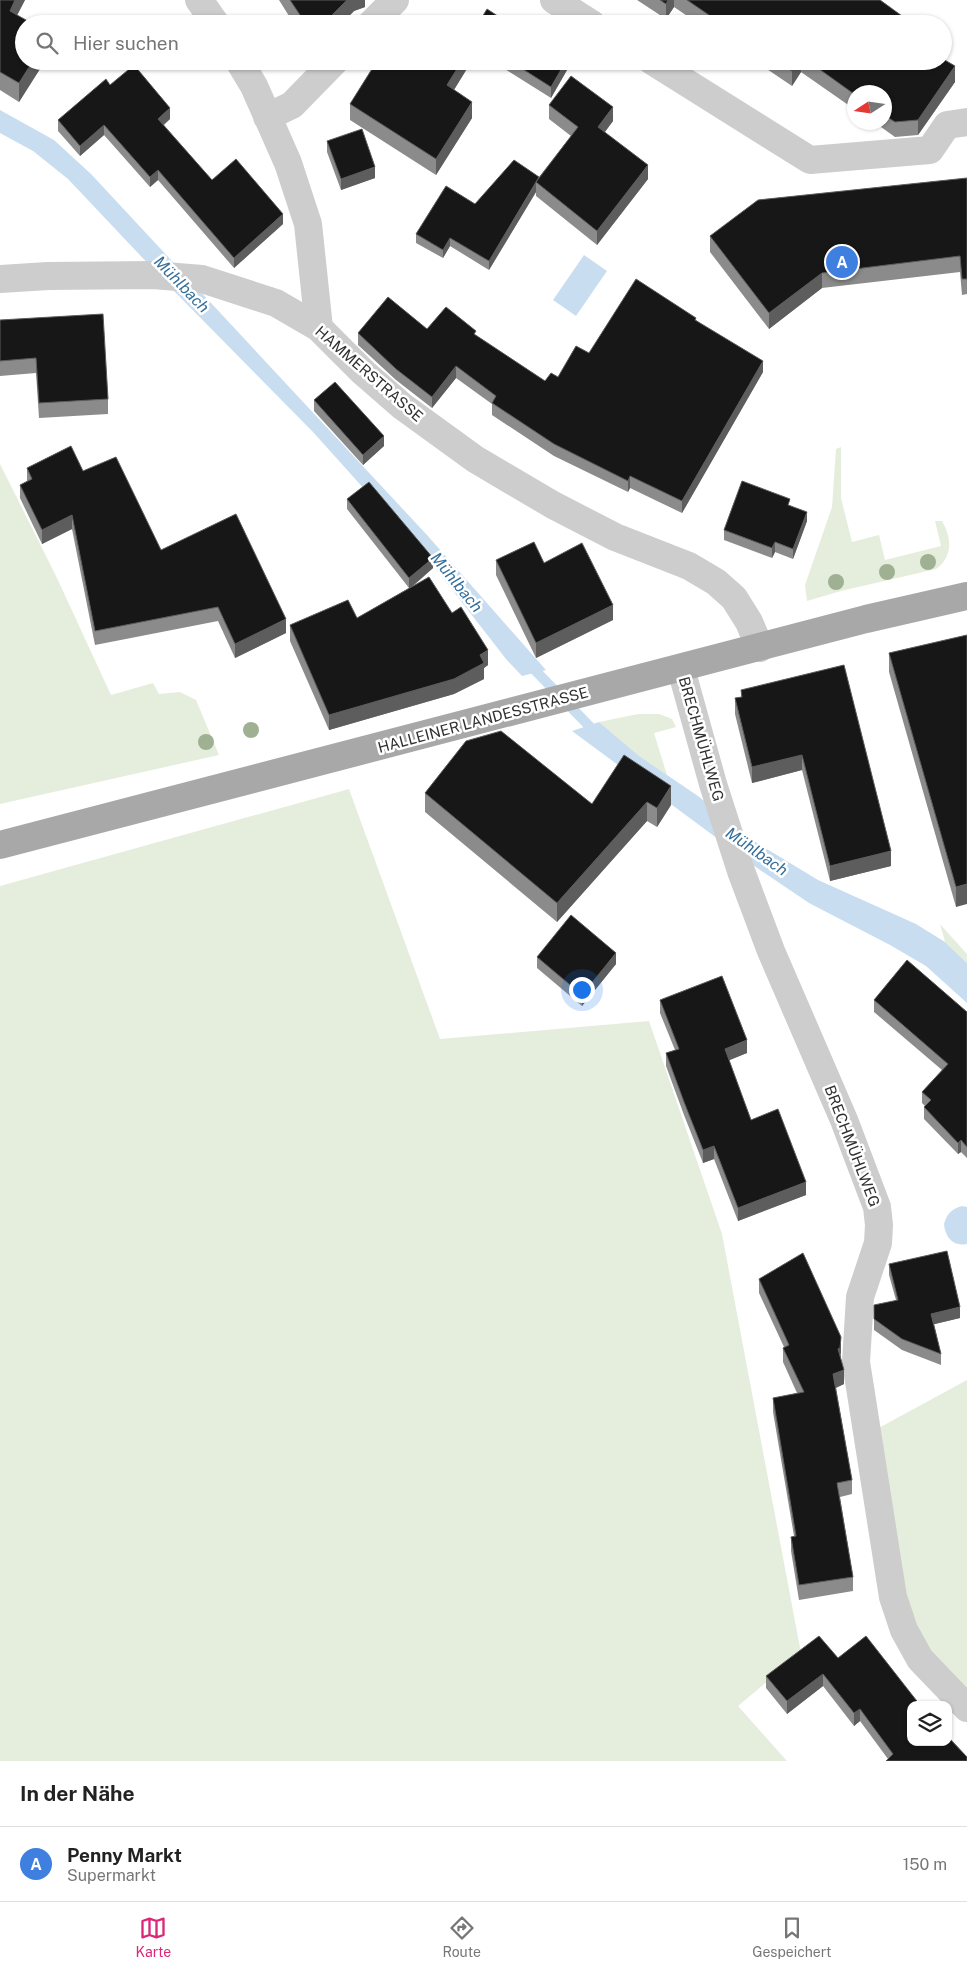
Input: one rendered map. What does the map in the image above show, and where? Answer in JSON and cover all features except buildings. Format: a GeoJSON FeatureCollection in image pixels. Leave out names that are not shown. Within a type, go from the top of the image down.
{"type":"FeatureCollection","features":[{"type":"Feature","properties":{"kind":"main road","name":"HALLEINER LANDESSTRASSE"},"geometry":{"type":"LineString","coordinates":[[0,845],[681,669],[866,619],[967,596]]}},
{"type":"Feature","properties":{"kind":"street"},"geometry":{"type":"LineString","coordinates":[[199,0],[210,15]]}},
{"type":"Feature","properties":{"kind":"street"},"geometry":{"type":"LineString","coordinates":[[380,15],[395,0]]}},
{"type":"Feature","properties":{"kind":"street"},"geometry":{"type":"LineString","coordinates":[[554,0],[578,15]]}},
{"type":"Feature","properties":{"kind":"street"},"geometry":{"type":"LineString","coordinates":[[244,70],[254,86],[288,162],[308,224],[319,328]]}},
{"type":"Feature","properties":{"kind":"street"},"geometry":{"type":"LineString","coordinates":[[267,117],[292,105],[326,70]]}},
{"type":"Feature","properties":{"kind":"street"},"geometry":{"type":"LineString","coordinates":[[666,70],[810,160],[930,150],[947,125],[967,122]]}},
{"type":"Feature","properties":{"kind":"street","name":"HAMMERSTRASSE"},"geometry":{"type":"LineString","coordinates":[[0,279],[48,276],[153,276],[202,279],[276,303],[319,328],[363,372],[402,406],[476,459],[553,505],[615,536],[689,566],[716,582],[734,598],[749,622],[760,648]]}},
{"type":"Feature","properties":{"kind":"street","name":"BRECHMÜHLWEG"},"geometry":{"type":"LineString","coordinates":[[681,669],[713,784],[771,951],[841,1112],[877,1208],[879,1225],[878,1243],[860,1297],[856,1362],[893,1598],[904,1630],[920,1659],[967,1708]]}},
{"type":"Feature","properties":{"kind":"green space"},"geometry":{"type":"Polygon","coordinates":[[[841,447],[841,498],[852,542],[879,535],[885,560],[941,546],[935,521],[942,521],[948,534],[948,553],[946,559],[936,569],[841,591],[807,601],[805,585],[832,507],[836,449],[841,447]]]}},
{"type":"Feature","properties":{"kind":"green space"},"geometry":{"type":"Polygon","coordinates":[[[0,464],[57,578],[111,695],[153,683],[159,694],[180,692],[196,700],[219,755],[0,804],[0,464]]]}},
{"type":"Feature","properties":{"kind":"green space"},"geometry":{"type":"Polygon","coordinates":[[[638,714],[659,714],[672,719],[676,727],[654,733],[667,775],[639,757],[599,722],[638,714]]]}},
{"type":"Feature","properties":{"kind":"green space"},"geometry":{"type":"Polygon","coordinates":[[[349,789],[440,1039],[649,1021],[722,1234],[801,1653],[738,1706],[787,1761],[0,1761],[0,886],[349,789]]]}},
{"type":"Feature","properties":{"kind":"green space"},"geometry":{"type":"Polygon","coordinates":[[[940,924],[967,954],[967,963],[945,942],[940,924]]]}},
{"type":"Feature","properties":{"kind":"green space"},"geometry":{"type":"Polygon","coordinates":[[[967,1380],[967,1693],[951,1678],[917,1634],[904,1598],[875,1430],[967,1380]]]}},
{"type":"Feature","properties":{"kind":"water"},"geometry":{"type":"Polygon","coordinates":[[[0,110],[54,140],[91,174],[427,535],[546,670],[522,676],[506,659],[436,569],[313,432],[171,288],[68,179],[33,151],[0,133],[0,110]]]}},
{"type":"Feature","properties":{"kind":"water"},"geometry":{"type":"Polygon","coordinates":[[[584,255],[607,271],[576,316],[553,300],[584,255]]]}},
{"type":"Feature","properties":{"kind":"water"},"geometry":{"type":"Polygon","coordinates":[[[599,722],[639,756],[698,796],[749,838],[818,880],[916,924],[945,942],[967,963],[967,1003],[926,966],[809,903],[760,870],[572,731],[599,722]]]}},
{"type":"Feature","properties":{"kind":"water"},"geometry":{"type":"Polygon","coordinates":[[[962,1206],[967,1207],[967,1244],[962,1245],[948,1237],[944,1224],[950,1212],[962,1206]]]}},
{"type":"Feature","properties":{"kind":"waterway","name":"Mühlbach"},"geometry":{"type":"LineString","coordinates":[[527,662],[597,734]]}},
{"type":"Feature","properties":{"kind":"place","name":"Penny Markt"},"geometry":{"type":"Point","coordinates":[842,262]}}]}
